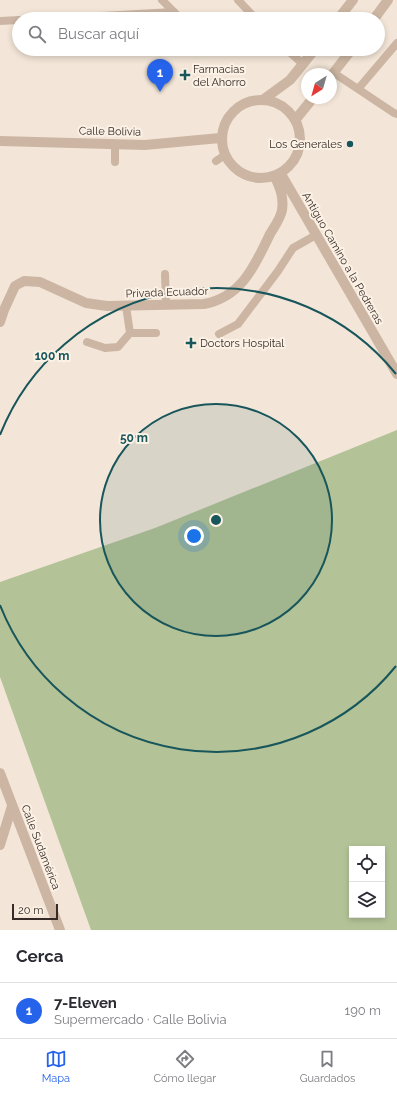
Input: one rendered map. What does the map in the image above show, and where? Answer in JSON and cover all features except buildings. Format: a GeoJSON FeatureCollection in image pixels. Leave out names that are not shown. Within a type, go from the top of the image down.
{"type":"FeatureCollection","features":[{"type":"Feature","properties":{"kind":"street"},"geometry":{"type":"LineString","coordinates":[[379,12],[388,0]]}},
{"type":"Feature","properties":{"kind":"street"},"geometry":{"type":"LineString","coordinates":[[342,12],[348,2]]}},
{"type":"Feature","properties":{"kind":"street"},"geometry":{"type":"LineString","coordinates":[[264,99],[277,104],[286,110],[296,119],[300,130],[297,156],[289,167],[278,176],[261,179],[248,176],[237,170],[230,163],[220,158],[220,138],[225,120],[242,104],[264,99],[290,80],[309,56]]}},
{"type":"Feature","properties":{"kind":"street"},"geometry":{"type":"LineString","coordinates":[[337,69],[347,56]]}},
{"type":"Feature","properties":{"kind":"street"},"geometry":{"type":"LineString","coordinates":[[296,119],[308,104]]}},
{"type":"Feature","properties":{"kind":"street","name":"Calle Bolivia"},"geometry":{"type":"LineString","coordinates":[[0,141],[145,144],[220,138]]}},
{"type":"Feature","properties":{"kind":"street","name":"Antiguo Camino a la Pedreras"},"geometry":{"type":"LineString","coordinates":[[278,176],[316,235],[397,374]]}},
{"type":"Feature","properties":{"kind":"street","name":"Privada Ecuador"},"geometry":{"type":"LineString","coordinates":[[0,322],[15,286],[24,281],[40,282],[86,303],[107,306],[204,304],[214,302],[230,294],[241,284],[256,264],[282,211],[282,194],[278,176]]}},
{"type":"Feature","properties":{"kind":"street","name":"Calle Sudamérica"},"geometry":{"type":"LineString","coordinates":[[0,773],[60,930]]}},
{"type":"Feature","properties":{"kind":"street"},"geometry":{"type":"LineString","coordinates":[[0,845],[12,806]]}},
{"type":"Feature","properties":{"kind":"lane"},"geometry":{"type":"LineString","coordinates":[[162,0],[174,12]]}},
{"type":"Feature","properties":{"kind":"lane"},"geometry":{"type":"LineString","coordinates":[[238,0],[249,12]]}},
{"type":"Feature","properties":{"kind":"lane"},"geometry":{"type":"LineString","coordinates":[[0,21],[12,20]]}},
{"type":"Feature","properties":{"kind":"lane"},"geometry":{"type":"LineString","coordinates":[[358,89],[397,43]]}},
{"type":"Feature","properties":{"kind":"lane"},"geometry":{"type":"LineString","coordinates":[[294,56],[303,64]]}},
{"type":"Feature","properties":{"kind":"lane"},"geometry":{"type":"LineString","coordinates":[[337,78],[397,114]]}},
{"type":"Feature","properties":{"kind":"lane"},"geometry":{"type":"LineString","coordinates":[[115,144],[115,162]]}},
{"type":"Feature","properties":{"kind":"lane"},"geometry":{"type":"LineString","coordinates":[[220,334],[238,324],[278,271],[293,248],[316,235]]}},
{"type":"Feature","properties":{"kind":"lane"},"geometry":{"type":"LineString","coordinates":[[165,274],[166,304]]}},
{"type":"Feature","properties":{"kind":"lane"},"geometry":{"type":"LineString","coordinates":[[87,342],[105,348],[118,347],[130,333],[126,306]]}},
{"type":"Feature","properties":{"kind":"lane"},"geometry":{"type":"LineString","coordinates":[[130,333],[156,333]]}},
{"type":"Feature","properties":{"kind":"green space"},"geometry":{"type":"Polygon","coordinates":[[[397,430],[397,930],[91,930],[0,677],[0,582],[155,528],[397,430]]]}},
{"type":"Feature","properties":{"kind":"place","name":"Farmacias del Ahorro"},"geometry":{"type":"Point","coordinates":[185,75]}},
{"type":"Feature","properties":{"kind":"place","name":"7-Eleven"},"geometry":{"type":"Point","coordinates":[160,92]}},
{"type":"Feature","properties":{"kind":"place","name":"Los Generales"},"geometry":{"type":"Point","coordinates":[350,144]}},
{"type":"Feature","properties":{"kind":"place","name":"Doctors Hospital"},"geometry":{"type":"Point","coordinates":[191,343]}}]}
